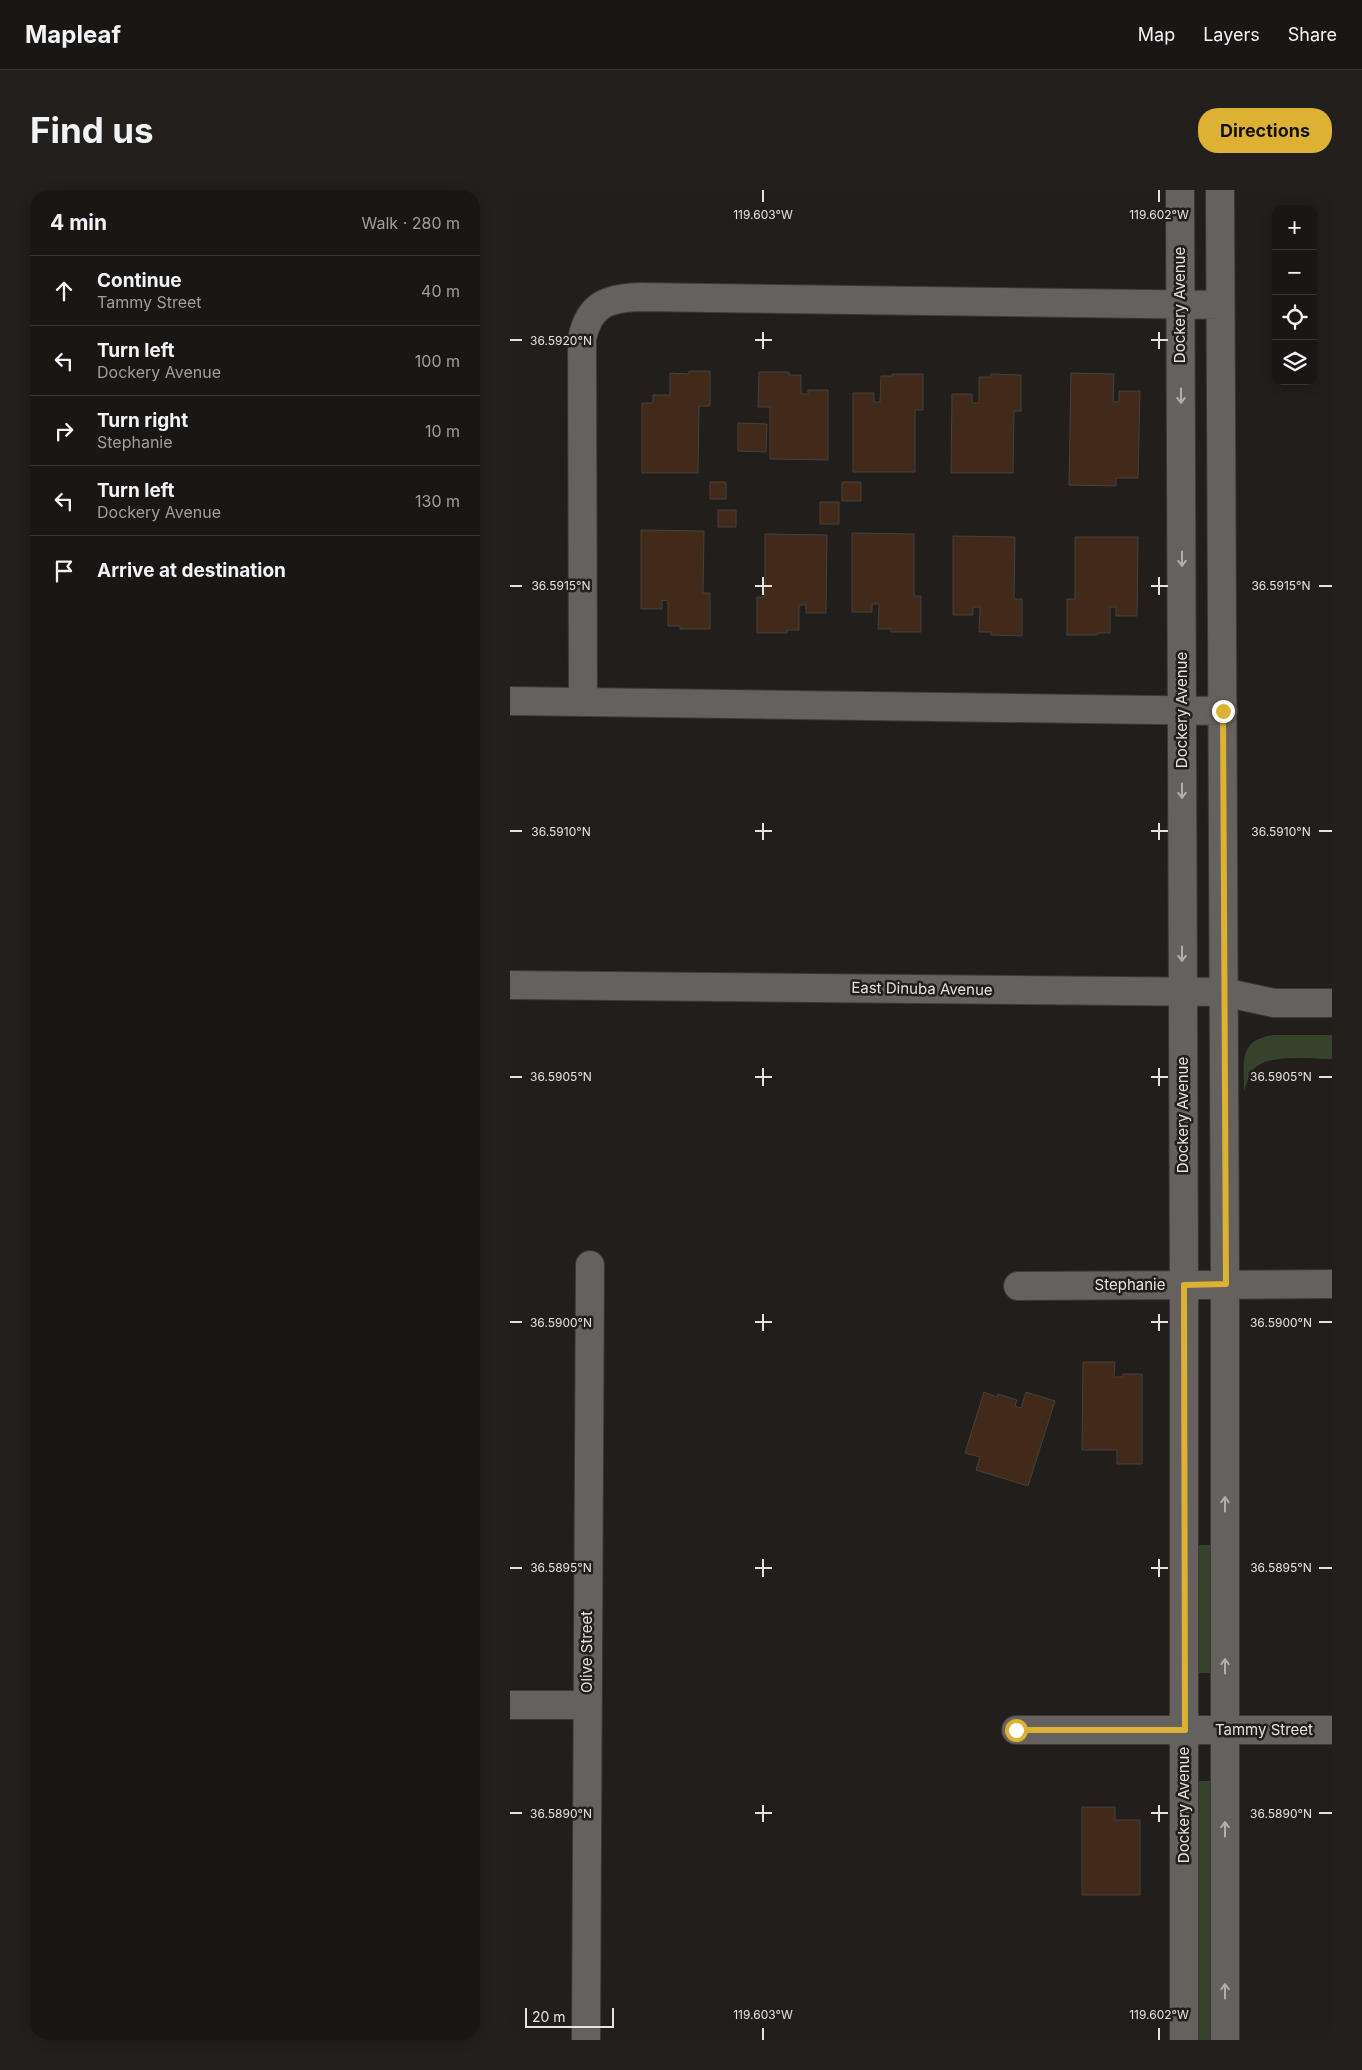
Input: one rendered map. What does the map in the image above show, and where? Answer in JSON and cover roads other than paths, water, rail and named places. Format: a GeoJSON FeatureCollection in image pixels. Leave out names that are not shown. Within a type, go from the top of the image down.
{"type":"FeatureCollection","features":[{"type":"Feature","properties":{"kind":"street","name":"Dockery Avenue"},"geometry":{"type":"LineString","coordinates":[[1180,190],[1183,710],[1184,2040]]}},
{"type":"Feature","properties":{"kind":"street"},"geometry":{"type":"LineString","coordinates":[[1220,190],[1226,1284],[1225,2040]]}},
{"type":"Feature","properties":{"kind":"street"},"geometry":{"type":"LineString","coordinates":[[583,702],[582,339],[585,325],[597,308],[607,302],[620,298],[640,297],[1220,305]]}},
{"type":"Feature","properties":{"kind":"street"},"geometry":{"type":"LineString","coordinates":[[510,701],[1223,711]]}},
{"type":"Feature","properties":{"kind":"street","name":"East Dinuba Avenue"},"geometry":{"type":"LineString","coordinates":[[510,985],[1224,992],[1274,1003],[1332,1003]]}},
{"type":"Feature","properties":{"kind":"street","name":"Olive Street"},"geometry":{"type":"LineString","coordinates":[[586,2040],[590,1265]]}},
{"type":"Feature","properties":{"kind":"street","name":"Stephanie"},"geometry":{"type":"LineString","coordinates":[[1018,1286],[1332,1284]]}},
{"type":"Feature","properties":{"kind":"street"},"geometry":{"type":"LineString","coordinates":[[510,1705],[587,1705]]}},
{"type":"Feature","properties":{"kind":"street","name":"Tammy Street"},"geometry":{"type":"LineString","coordinates":[[1016,1730],[1332,1730]]}}]}
